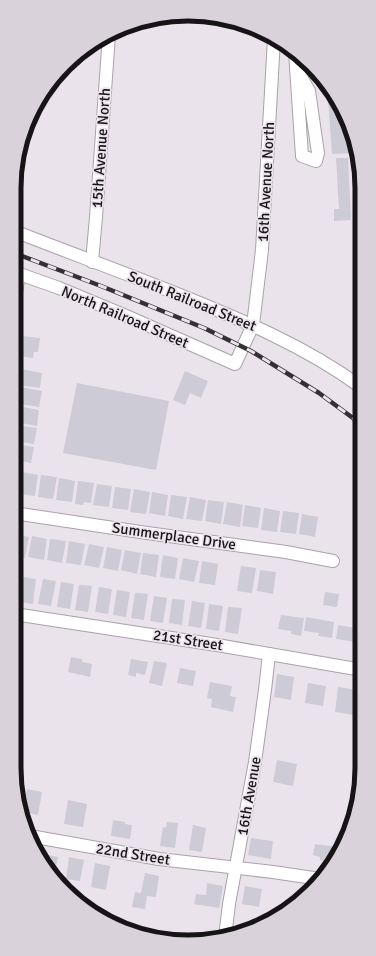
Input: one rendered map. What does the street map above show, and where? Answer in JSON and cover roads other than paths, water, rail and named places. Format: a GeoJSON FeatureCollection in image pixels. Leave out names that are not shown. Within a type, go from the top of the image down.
{"type":"FeatureCollection","features":[{"type":"Feature","properties":{"kind":"street","name":"15th Avenue North"},"geometry":{"type":"LineString","coordinates":[[92,262],[109,41]]}},
{"type":"Feature","properties":{"kind":"street","name":"16th Avenue North"},"geometry":{"type":"LineString","coordinates":[[253,326],[262,250],[274,44]]}},
{"type":"Feature","properties":{"kind":"street"},"geometry":{"type":"LineString","coordinates":[[296,60],[296,68],[302,156],[316,161],[318,153],[309,91],[296,68]]}},
{"type":"Feature","properties":{"kind":"street","name":"South Railroad Street"},"geometry":{"type":"LineString","coordinates":[[21,234],[196,302],[253,326],[307,353],[355,383]]}},
{"type":"Feature","properties":{"kind":"street","name":"North Railroad Street"},"geometry":{"type":"LineString","coordinates":[[21,275],[59,288],[124,315],[235,364],[253,326]]}},
{"type":"Feature","properties":{"kind":"street","name":"Summerplace Drive"},"geometry":{"type":"LineString","coordinates":[[21,514],[333,560]]}},
{"type":"Feature","properties":{"kind":"street","name":"21st Street"},"geometry":{"type":"LineString","coordinates":[[21,615],[217,645],[355,669]]}},
{"type":"Feature","properties":{"kind":"street","name":"16th Avenue"},"geometry":{"type":"LineString","coordinates":[[226,931],[229,904],[256,755],[269,654]]}},
{"type":"Feature","properties":{"kind":"street","name":"22nd Street"},"geometry":{"type":"LineString","coordinates":[[36,837],[159,858],[314,878]]}},
{"type":"Feature","properties":{"kind":"railway"},"geometry":{"type":"LineString","coordinates":[[21,256],[204,328],[251,351],[319,393],[355,420]]}}]}
